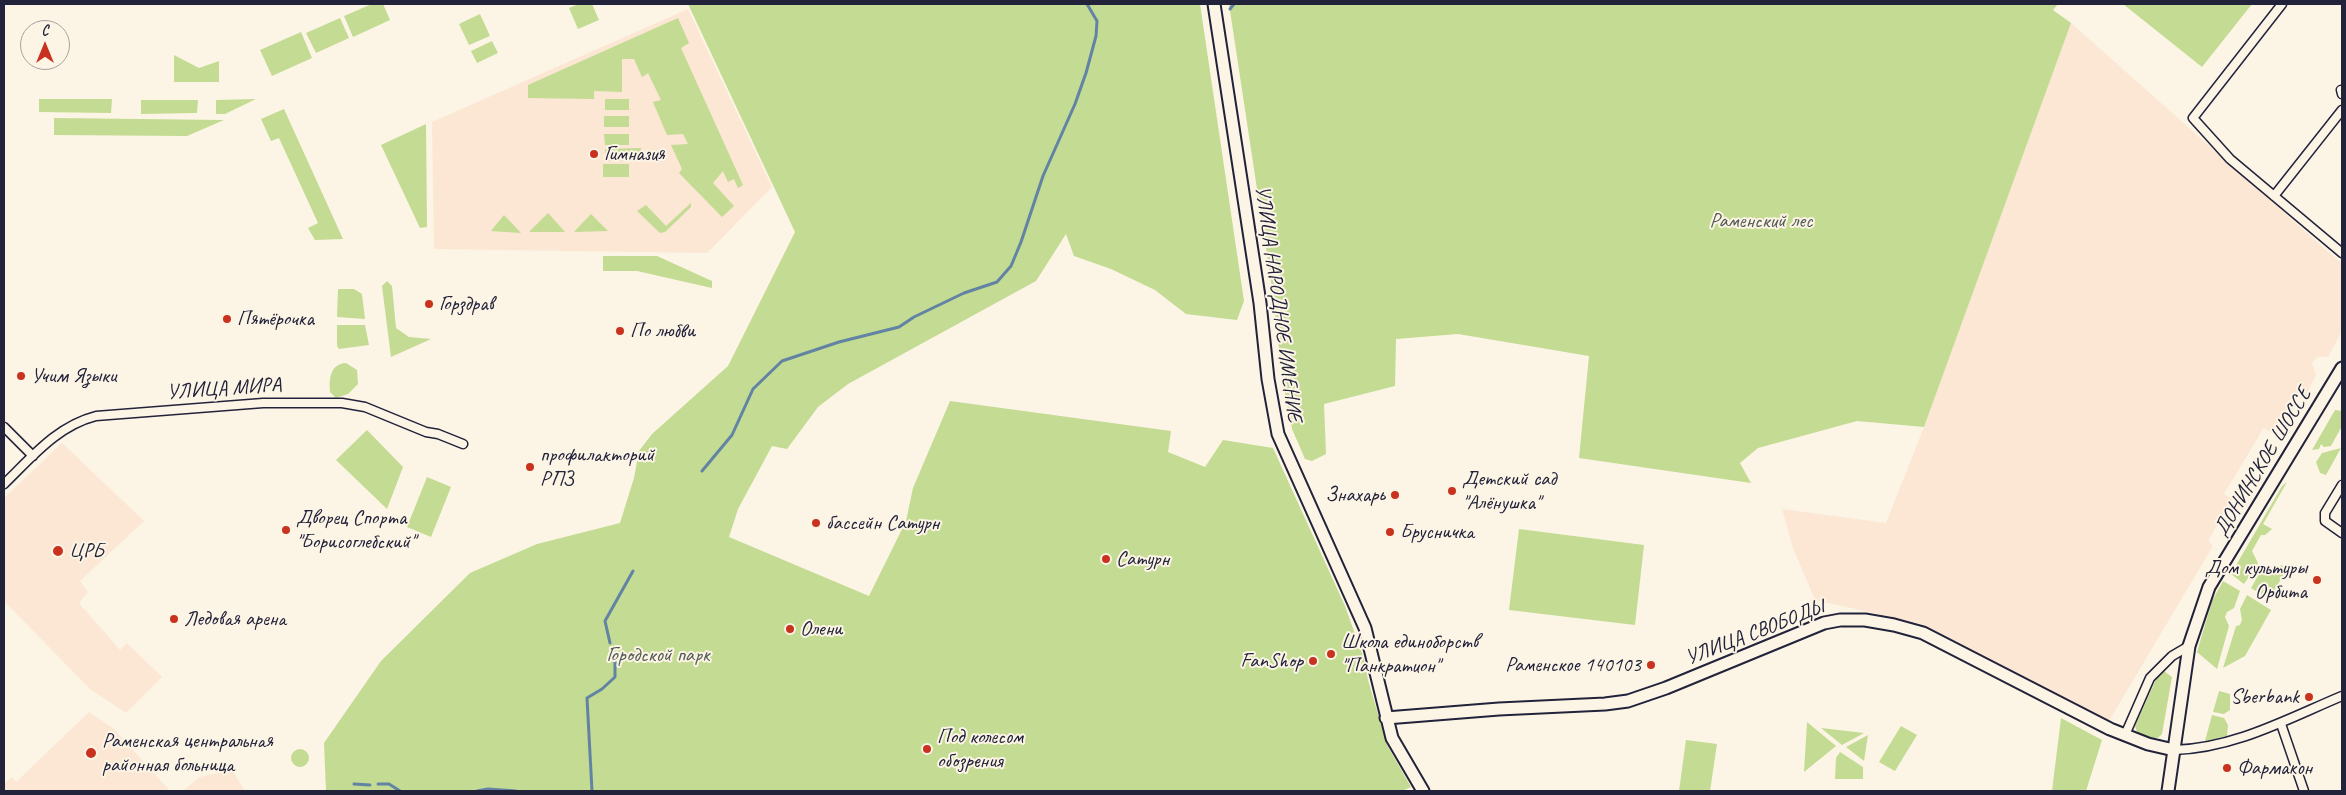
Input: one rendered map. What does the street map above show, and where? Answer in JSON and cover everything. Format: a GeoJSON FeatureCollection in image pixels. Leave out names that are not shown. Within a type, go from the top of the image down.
{"type":"FeatureCollection","features":[{"type":"Feature","properties":{"kind":"street","name":"УЛИЦА НАРОДНОЕ ИМЕНИЕ"},"geometry":{"type":"LineString","coordinates":[[1214,4],[1260,303],[1268,379],[1278,434],[1365,628],[1392,738],[1424,791]]}},
{"type":"Feature","properties":{"kind":"street"},"geometry":{"type":"LineString","coordinates":[[2282,4],[2193,118],[2230,159],[2342,253]]}},
{"type":"Feature","properties":{"kind":"street"},"geometry":{"type":"LineString","coordinates":[[2274,196],[2342,110]]}},
{"type":"Feature","properties":{"kind":"street","name":"ДОНИНСКОЕ ШОССЕ"},"geometry":{"type":"LineString","coordinates":[[2168,791],[2189,646],[2209,587],[2339,380],[2342,368]]}},
{"type":"Feature","properties":{"kind":"street","name":"УЛИЦА МИРА"},"geometry":{"type":"LineString","coordinates":[[4,484],[51,438],[65,428],[96,416],[278,402],[334,402],[365,407],[426,432],[438,434],[463,444]]}},
{"type":"Feature","properties":{"kind":"street"},"geometry":{"type":"LineString","coordinates":[[4,427],[33,456]]}},
{"type":"Feature","properties":{"kind":"street"},"geometry":{"type":"LineString","coordinates":[[2342,485],[2325,514],[2325,521],[2342,533]]}},
{"type":"Feature","properties":{"kind":"street","name":"УЛИЦА СВОБОДЫ"},"geometry":{"type":"LineString","coordinates":[[1386,718],[1628,701],[1666,688],[1824,623],[1865,620],[1923,633],[2125,735],[2148,744],[2174,750]]}},
{"type":"Feature","properties":{"kind":"street"},"geometry":{"type":"LineString","coordinates":[[2125,735],[2150,678],[2172,656],[2189,646]]}},
{"type":"Feature","properties":{"kind":"street"},"geometry":{"type":"LineString","coordinates":[[2174,750],[2200,749],[2219,745],[2281,724],[2342,696]]}},
{"type":"Feature","properties":{"kind":"street"},"geometry":{"type":"LineString","coordinates":[[2281,724],[2304,791]]}},
{"type":"Feature","properties":{"kind":"shaded area","name":"Гимназия"},"geometry":{"type":"Polygon","coordinates":[[[688,9],[772,187],[707,253],[434,249],[432,122],[688,9]]]}},
{"type":"Feature","properties":{"kind":"shaded area"},"geometry":{"type":"Polygon","coordinates":[[[2071,23],[2342,264],[2342,331],[2328,357],[2317,357],[2312,363],[2316,375],[2307,393],[2299,390],[2273,433],[2263,428],[2224,494],[2232,499],[2208,541],[2213,546],[2109,721],[1918,623],[1815,600],[1793,548],[1782,509],[1886,523],[1924,427],[2071,23]]]}},
{"type":"Feature","properties":{"kind":"shaded area","name":"ЦРБ"},"geometry":{"type":"Polygon","coordinates":[[[62,443],[144,521],[80,581],[88,592],[79,603],[120,650],[127,643],[162,677],[126,713],[90,689],[4,601],[4,498],[62,443]]]}},
{"type":"Feature","properties":{"kind":"shaded area","name":"Раменская центральная районная больница"},"geometry":{"type":"Polygon","coordinates":[[[89,712],[114,729],[170,791],[4,791],[4,784],[12,777],[16,782],[89,712]]]}},
{"type":"Feature","properties":{"kind":"shaded area","name":"Раменская центральная районная больница"},"geometry":{"type":"Polygon","coordinates":[[[232,770],[245,791],[183,791],[200,777],[232,770]]]}},
{"type":"Feature","properties":{"kind":"green space"},"geometry":{"type":"Polygon","coordinates":[[[372,4],[383,4],[390,20],[353,37],[344,16],[372,4]]]}},
{"type":"Feature","properties":{"kind":"green space"},"geometry":{"type":"Polygon","coordinates":[[[579,4],[592,4],[599,20],[578,29],[569,8],[579,4]]]}},
{"type":"Feature","properties":{"kind":"green space","name":"Городской парк"},"geometry":{"type":"Polygon","coordinates":[[[688,4],[1200,4],[1244,301],[1237,320],[1186,314],[1155,290],[1111,269],[1074,256],[1066,234],[1036,281],[848,384],[818,407],[787,449],[772,446],[738,509],[729,537],[869,596],[906,521],[913,488],[950,401],[1171,431],[1168,452],[1205,467],[1223,440],[1273,448],[1345,606],[1364,659],[1368,680],[1387,745],[1411,787],[1402,791],[326,791],[324,743],[381,661],[470,573],[537,544],[620,523],[634,478],[639,451],[652,434],[728,366],[795,232],[688,4]]]}},
{"type":"Feature","properties":{"kind":"green space","name":"Раменский лес"},"geometry":{"type":"Polygon","coordinates":[[[1229,4],[2058,4],[2053,10],[2071,23],[1924,427],[1857,421],[1758,448],[1740,463],[1751,483],[1579,458],[1589,356],[1458,334],[1396,339],[1395,386],[1324,404],[1326,454],[1312,461],[1305,459],[1292,429],[1282,377],[1274,301],[1229,4]]]}},
{"type":"Feature","properties":{"kind":"green space"},"geometry":{"type":"Polygon","coordinates":[[[2123,4],[2252,4],[2202,67],[2123,4]]]}},
{"type":"Feature","properties":{"kind":"green space"},"geometry":{"type":"Polygon","coordinates":[[[480,14],[490,36],[469,45],[459,24],[480,14]]]}},
{"type":"Feature","properties":{"kind":"green space"},"geometry":{"type":"Polygon","coordinates":[[[340,18],[349,38],[316,53],[306,33],[340,18]]]}},
{"type":"Feature","properties":{"kind":"green space"},"geometry":{"type":"Polygon","coordinates":[[[678,18],[689,43],[681,48],[743,185],[738,188],[734,179],[728,182],[723,171],[713,183],[734,206],[722,217],[679,173],[682,169],[671,145],[688,144],[683,134],[667,135],[653,102],[661,100],[648,73],[642,77],[634,59],[622,59],[622,92],[594,91],[594,99],[528,98],[528,85],[678,18]]]}},
{"type":"Feature","properties":{"kind":"green space"},"geometry":{"type":"Polygon","coordinates":[[[301,32],[312,58],[272,76],[260,50],[301,32]]]}},
{"type":"Feature","properties":{"kind":"green space"},"geometry":{"type":"Polygon","coordinates":[[[492,41],[498,53],[477,63],[471,51],[492,41]]]}},
{"type":"Feature","properties":{"kind":"green space"},"geometry":{"type":"Polygon","coordinates":[[[174,55],[199,68],[219,61],[219,82],[174,82],[174,55]]]}},
{"type":"Feature","properties":{"kind":"green space"},"geometry":{"type":"Polygon","coordinates":[[[39,99],[112,99],[111,113],[39,112],[39,99]]]}},
{"type":"Feature","properties":{"kind":"green space"},"geometry":{"type":"Polygon","coordinates":[[[256,99],[225,114],[216,114],[216,100],[256,99]]]}},
{"type":"Feature","properties":{"kind":"green space"},"geometry":{"type":"Polygon","coordinates":[[[605,99],[629,99],[629,110],[605,110],[605,99]]]}},
{"type":"Feature","properties":{"kind":"green space"},"geometry":{"type":"Polygon","coordinates":[[[141,100],[198,100],[197,113],[141,114],[141,100]]]}},
{"type":"Feature","properties":{"kind":"green space"},"geometry":{"type":"Polygon","coordinates":[[[284,109],[343,239],[315,240],[308,228],[318,223],[279,138],[271,141],[261,119],[284,109]]]}},
{"type":"Feature","properties":{"kind":"green space"},"geometry":{"type":"Polygon","coordinates":[[[604,116],[629,116],[629,127],[604,127],[604,116]]]}},
{"type":"Feature","properties":{"kind":"green space"},"geometry":{"type":"Polygon","coordinates":[[[54,118],[224,120],[187,136],[54,135],[54,118]]]}},
{"type":"Feature","properties":{"kind":"green space"},"geometry":{"type":"Polygon","coordinates":[[[426,124],[427,227],[420,228],[381,145],[426,124]]]}},
{"type":"Feature","properties":{"kind":"green space"},"geometry":{"type":"Polygon","coordinates":[[[604,134],[629,134],[629,145],[605,145],[604,134]]]}},
{"type":"Feature","properties":{"kind":"green space"},"geometry":{"type":"Polygon","coordinates":[[[641,148],[641,160],[605,161],[605,149],[641,148]]]}},
{"type":"Feature","properties":{"kind":"green space"},"geometry":{"type":"Polygon","coordinates":[[[603,164],[629,164],[629,177],[603,177],[603,164]]]}},
{"type":"Feature","properties":{"kind":"green space"},"geometry":{"type":"Polygon","coordinates":[[[691,203],[691,207],[665,232],[660,233],[637,211],[646,205],[666,226],[691,203]]]}},
{"type":"Feature","properties":{"kind":"green space"},"geometry":{"type":"Polygon","coordinates":[[[548,213],[565,232],[529,232],[548,213]]]}},
{"type":"Feature","properties":{"kind":"green space"},"geometry":{"type":"Polygon","coordinates":[[[591,214],[608,231],[574,232],[591,214]]]}},
{"type":"Feature","properties":{"kind":"green space"},"geometry":{"type":"Polygon","coordinates":[[[504,215],[521,233],[491,231],[504,215]]]}},
{"type":"Feature","properties":{"kind":"green space"},"geometry":{"type":"Polygon","coordinates":[[[603,256],[657,256],[712,281],[712,288],[637,271],[603,271],[603,256]]]}},
{"type":"Feature","properties":{"kind":"green space"},"geometry":{"type":"Polygon","coordinates":[[[387,281],[392,286],[396,328],[409,337],[431,339],[391,357],[382,286],[387,281]]]}},
{"type":"Feature","properties":{"kind":"green space"},"geometry":{"type":"Polygon","coordinates":[[[338,289],[354,289],[362,294],[365,319],[337,317],[338,289]]]}},
{"type":"Feature","properties":{"kind":"green space"},"geometry":{"type":"Polygon","coordinates":[[[337,325],[365,325],[369,345],[339,349],[337,346],[337,325]]]}},
{"type":"Feature","properties":{"kind":"green space"},"geometry":{"type":"Polygon","coordinates":[[[346,363],[357,370],[358,384],[348,394],[336,398],[330,392],[332,373],[337,366],[346,363]]]}},
{"type":"Feature","properties":{"kind":"green space"},"geometry":{"type":"Polygon","coordinates":[[[2335,410],[2342,411],[2342,426],[2331,446],[2324,447],[2321,444],[2319,449],[2312,450],[2335,410]]]}},
{"type":"Feature","properties":{"kind":"green space"},"geometry":{"type":"Polygon","coordinates":[[[367,430],[403,467],[387,509],[336,460],[367,430]]]}},
{"type":"Feature","properties":{"kind":"green space"},"geometry":{"type":"Polygon","coordinates":[[[2341,448],[2326,475],[2320,473],[2316,462],[2322,453],[2341,448]]]}},
{"type":"Feature","properties":{"kind":"green space"},"geometry":{"type":"Polygon","coordinates":[[[427,477],[451,487],[431,537],[407,527],[427,477]]]}},
{"type":"Feature","properties":{"kind":"green space"},"geometry":{"type":"Polygon","coordinates":[[[2287,482],[2263,524],[2272,529],[2265,535],[2261,535],[2252,551],[2258,563],[2244,584],[2231,574],[2282,486],[2287,482]]]}},
{"type":"Feature","properties":{"kind":"green space"},"geometry":{"type":"Polygon","coordinates":[[[1519,529],[1644,545],[1635,625],[1509,610],[1519,529]]]}},
{"type":"Feature","properties":{"kind":"green space"},"geometry":{"type":"Polygon","coordinates":[[[2281,565],[2287,569],[2269,599],[2251,588],[2263,567],[2279,568],[2281,565]]]}},
{"type":"Feature","properties":{"kind":"green space"},"geometry":{"type":"Polygon","coordinates":[[[2223,581],[2240,591],[2234,608],[2227,612],[2225,617],[2229,626],[2217,669],[2197,652],[2212,601],[2223,581]]]}},
{"type":"Feature","properties":{"kind":"green space"},"geometry":{"type":"Polygon","coordinates":[[[2247,595],[2271,610],[2245,656],[2223,668],[2236,626],[2240,625],[2242,620],[2240,609],[2247,595]]]}},
{"type":"Feature","properties":{"kind":"green space"},"geometry":{"type":"Polygon","coordinates":[[[2164,671],[2172,677],[2162,734],[2156,738],[2150,738],[2137,732],[2135,726],[2158,675],[2164,671]]]}},
{"type":"Feature","properties":{"kind":"green space"},"geometry":{"type":"Polygon","coordinates":[[[2219,691],[2230,694],[2230,710],[2224,714],[2213,712],[2219,691]]]}},
{"type":"Feature","properties":{"kind":"green space"},"geometry":{"type":"Polygon","coordinates":[[[2212,715],[2224,718],[2228,725],[2227,736],[2205,741],[2212,715]]]}},
{"type":"Feature","properties":{"kind":"green space"},"geometry":{"type":"Polygon","coordinates":[[[2061,718],[2102,740],[2086,791],[2052,791],[2061,718]]]}},
{"type":"Feature","properties":{"kind":"green space"},"geometry":{"type":"Polygon","coordinates":[[[1807,722],[1836,746],[1804,772],[1807,722]]]}},
{"type":"Feature","properties":{"kind":"green space"},"geometry":{"type":"Polygon","coordinates":[[[1901,726],[1917,735],[1895,771],[1879,762],[1901,726]]]}},
{"type":"Feature","properties":{"kind":"green space"},"geometry":{"type":"Polygon","coordinates":[[[1821,728],[1864,733],[1842,745],[1821,728]]]}},
{"type":"Feature","properties":{"kind":"green space"},"geometry":{"type":"Polygon","coordinates":[[[1868,735],[1864,761],[1846,747],[1868,735]]]}},
{"type":"Feature","properties":{"kind":"green space"},"geometry":{"type":"Polygon","coordinates":[[[1686,740],[1717,744],[1710,791],[1679,791],[1686,740]]]}},
{"type":"Feature","properties":{"kind":"green space"},"geometry":{"type":"Polygon","coordinates":[[[296,749],[304,749],[309,754],[307,765],[296,767],[291,762],[291,754],[296,749]]]}},
{"type":"Feature","properties":{"kind":"green space"},"geometry":{"type":"Polygon","coordinates":[[[1840,752],[1863,767],[1863,779],[1835,779],[1836,758],[1840,752]]]}},
{"type":"Feature","properties":{"kind":"waterway"},"geometry":{"type":"LineString","coordinates":[[702,471],[732,435],[753,389],[782,361],[839,342],[899,327],[914,317],[964,293],[997,282],[1011,266],[1043,176],[1075,104],[1086,73],[1096,36],[1097,21],[1087,4]]}},
{"type":"Feature","properties":{"kind":"waterway"},"geometry":{"type":"LineString","coordinates":[[1230,9],[1234,4]]}},
{"type":"Feature","properties":{"kind":"waterway"},"geometry":{"type":"LineString","coordinates":[[610,643],[605,621],[633,571]]}},
{"type":"Feature","properties":{"kind":"waterway"},"geometry":{"type":"LineString","coordinates":[[592,791],[587,698],[602,689],[615,677],[615,662]]}},
{"type":"Feature","properties":{"kind":"waterway"},"geometry":{"type":"LineString","coordinates":[[354,784],[370,785]]}},
{"type":"Feature","properties":{"kind":"waterway"},"geometry":{"type":"LineString","coordinates":[[378,784],[389,784],[400,791]]}},
{"type":"Feature","properties":{"kind":"waterway"},"geometry":{"type":"LineString","coordinates":[[477,791],[488,789],[516,791]]}},
{"type":"Feature","properties":{"kind":"place","name":"Гимназия"},"geometry":{"type":"Point","coordinates":[594,154]}},
{"type":"Feature","properties":{"kind":"place","name":"Горздрав"},"geometry":{"type":"Point","coordinates":[429,304]}},
{"type":"Feature","properties":{"kind":"place","name":"Пятёрочка"},"geometry":{"type":"Point","coordinates":[227,319]}},
{"type":"Feature","properties":{"kind":"place","name":"По любви"},"geometry":{"type":"Point","coordinates":[620,331]}},
{"type":"Feature","properties":{"kind":"place","name":"Учим Языки"},"geometry":{"type":"Point","coordinates":[21,376]}},
{"type":"Feature","properties":{"kind":"place","name":"профилакторий РПЗ"},"geometry":{"type":"Point","coordinates":[530,467]}},
{"type":"Feature","properties":{"kind":"place","name":"Детский сад \"Алёнушка\""},"geometry":{"type":"Point","coordinates":[1452,491]}},
{"type":"Feature","properties":{"kind":"place","name":"Знахарь"},"geometry":{"type":"Point","coordinates":[1395,495]}},
{"type":"Feature","properties":{"kind":"place","name":"бассейн Сатурн"},"geometry":{"type":"Point","coordinates":[816,523]}},
{"type":"Feature","properties":{"kind":"place","name":"Дворец Спорта \"Борисоглебский\""},"geometry":{"type":"Point","coordinates":[286,530]}},
{"type":"Feature","properties":{"kind":"place","name":"Брусничка"},"geometry":{"type":"Point","coordinates":[1390,532]}},
{"type":"Feature","properties":{"kind":"place","name":"ЦРБ"},"geometry":{"type":"Point","coordinates":[58,551]}},
{"type":"Feature","properties":{"kind":"place","name":"Сатурн"},"geometry":{"type":"Point","coordinates":[1106,559]}},
{"type":"Feature","properties":{"kind":"place","name":"Дом культуры Орбита"},"geometry":{"type":"Point","coordinates":[2317,580]}},
{"type":"Feature","properties":{"kind":"place","name":"Ледовая арена"},"geometry":{"type":"Point","coordinates":[174,619]}},
{"type":"Feature","properties":{"kind":"place","name":"Олени"},"geometry":{"type":"Point","coordinates":[790,629]}},
{"type":"Feature","properties":{"kind":"place","name":"Школа единоборств \"Панкратион\""},"geometry":{"type":"Point","coordinates":[1331,654]}},
{"type":"Feature","properties":{"kind":"place","name":"FanShop"},"geometry":{"type":"Point","coordinates":[1313,661]}},
{"type":"Feature","properties":{"kind":"place","name":"Раменское 140103"},"geometry":{"type":"Point","coordinates":[1651,665]}},
{"type":"Feature","properties":{"kind":"place","name":"Sberbank"},"geometry":{"type":"Point","coordinates":[2309,697]}},
{"type":"Feature","properties":{"kind":"place","name":"Под колесом обозрения"},"geometry":{"type":"Point","coordinates":[927,749]}},
{"type":"Feature","properties":{"kind":"place","name":"Раменская центральная районная больница"},"geometry":{"type":"Point","coordinates":[91,753]}},
{"type":"Feature","properties":{"kind":"place","name":"Фармакон"},"geometry":{"type":"Point","coordinates":[2227,768]}}]}
